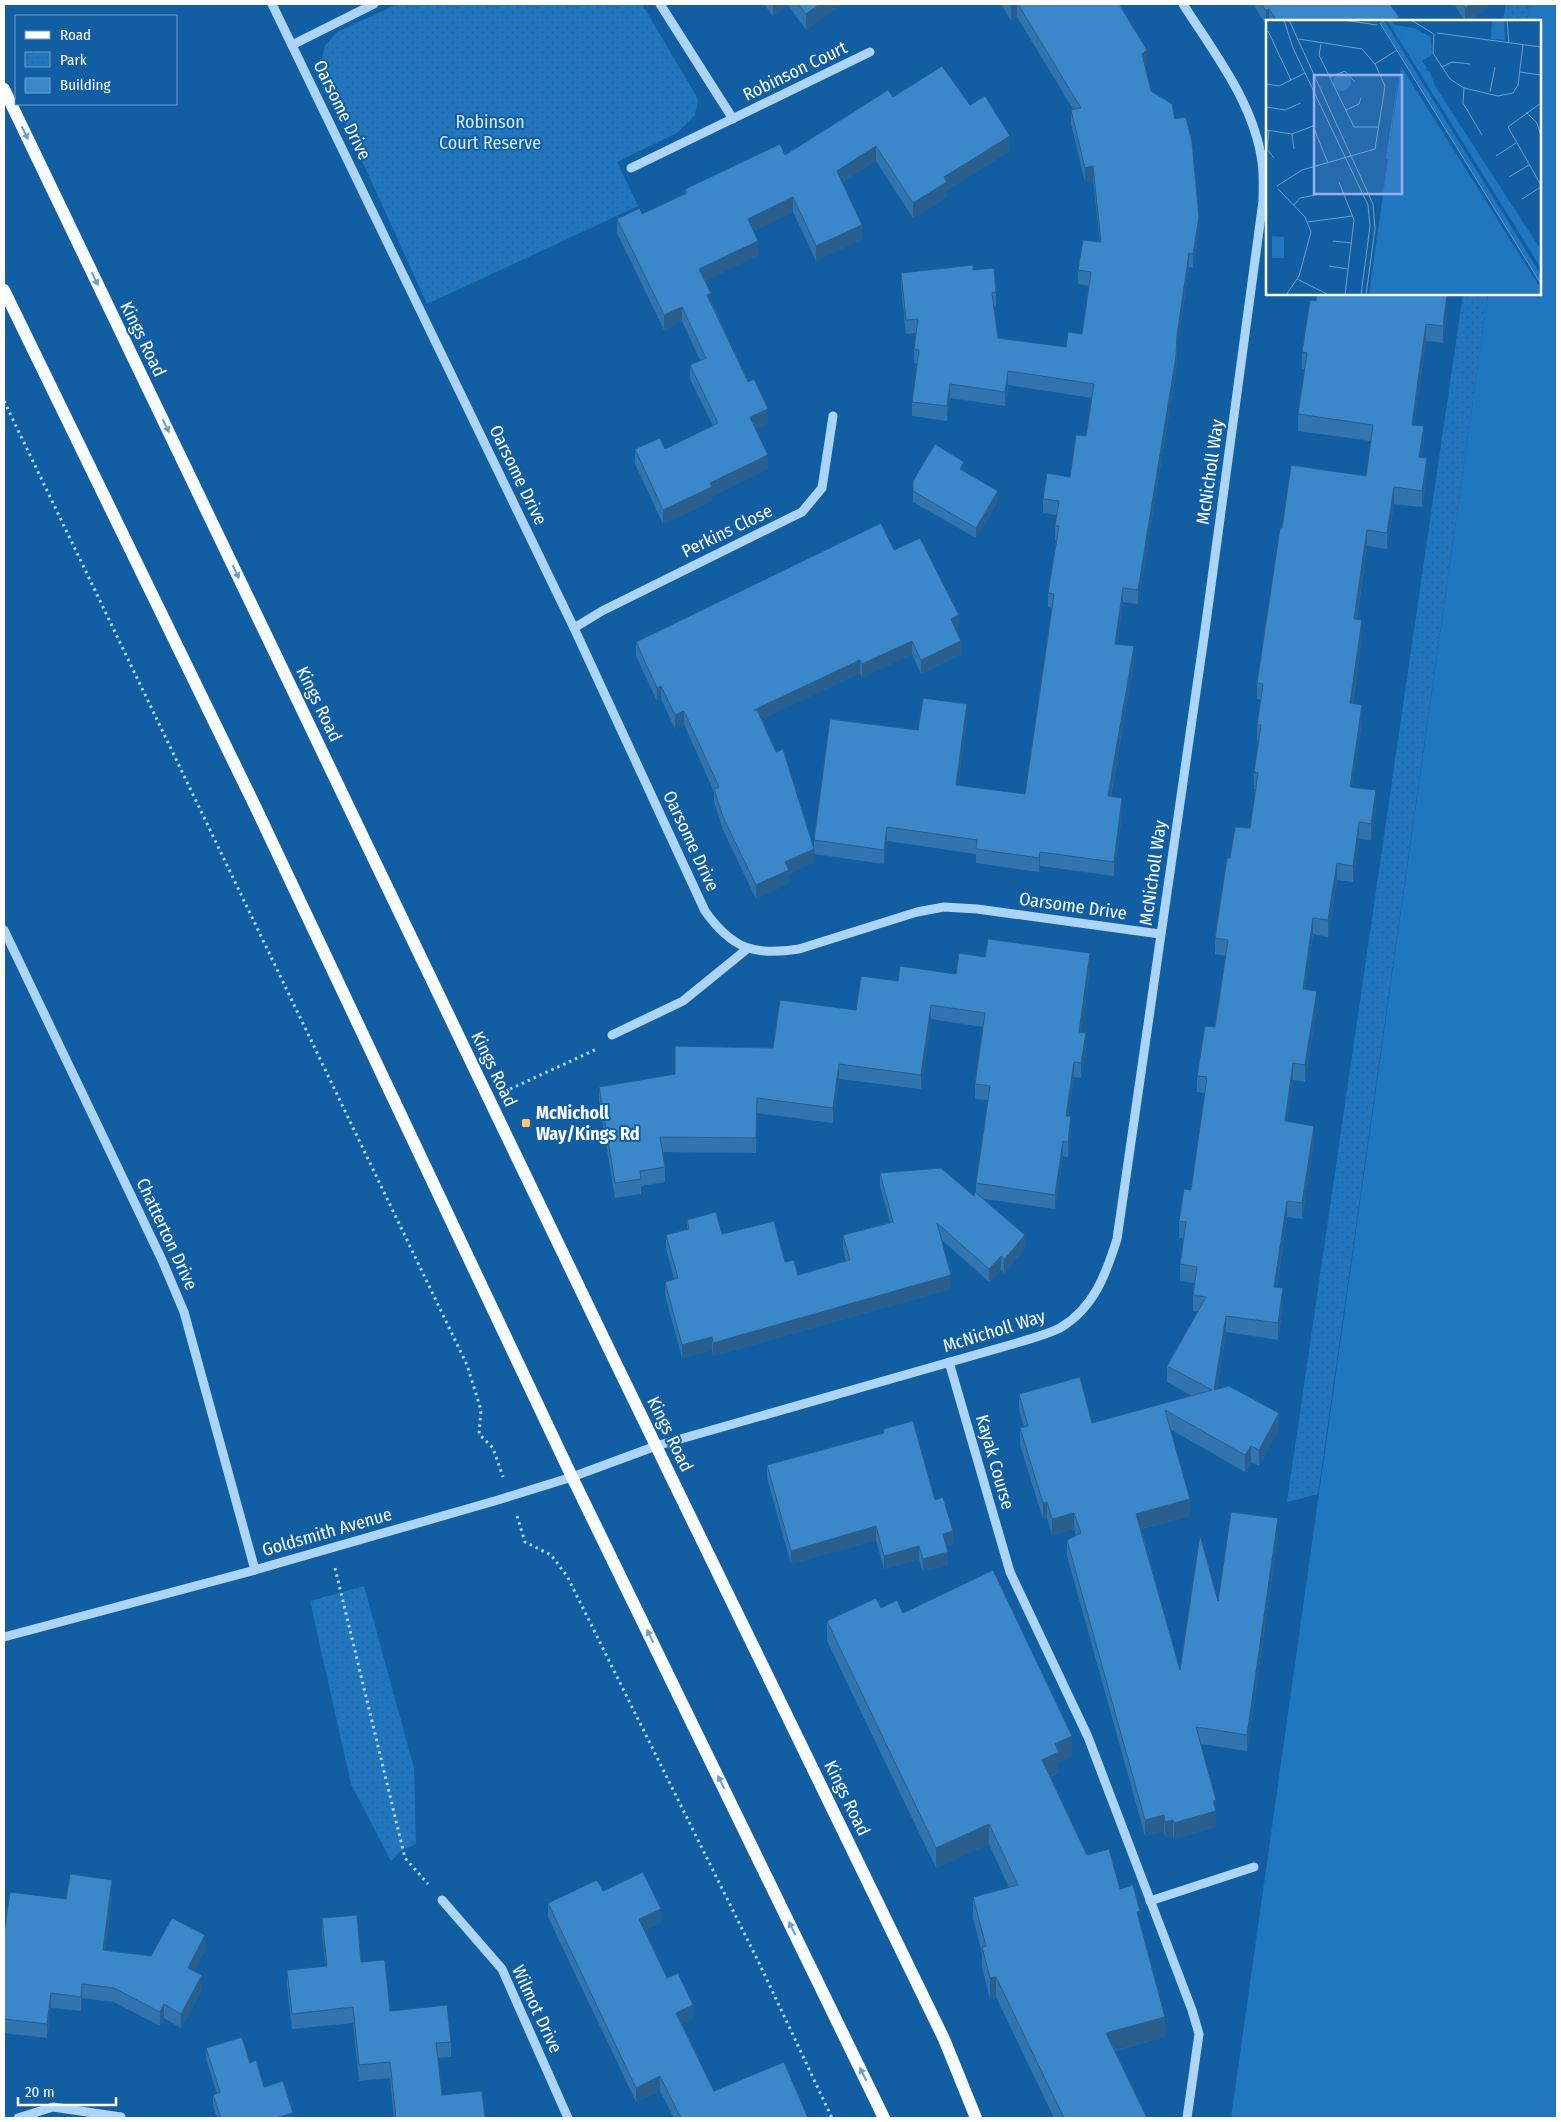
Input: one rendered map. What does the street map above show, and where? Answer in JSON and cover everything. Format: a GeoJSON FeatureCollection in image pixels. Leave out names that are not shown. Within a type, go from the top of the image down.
{"type":"FeatureCollection","features":[{"type":"Feature","properties":{"kind":"main road","name":"Kings Road"},"geometry":{"type":"LineString","coordinates":[[4,89],[656,1446],[765,1667],[944,2039],[976,2118]]}},
{"type":"Feature","properties":{"kind":"main road"},"geometry":{"type":"LineString","coordinates":[[4,290],[256,808],[572,1477],[884,2118]]}},
{"type":"Feature","properties":{"kind":"street","name":"Oarsome Drive"},"geometry":{"type":"LineString","coordinates":[[272,4],[574,628],[705,911],[718,929],[735,943],[747,949],[765,952],[799,949],[917,912],[944,907],[977,909],[1160,934]]}},
{"type":"Feature","properties":{"kind":"street"},"geometry":{"type":"LineString","coordinates":[[292,45],[374,4]]}},
{"type":"Feature","properties":{"kind":"street","name":"Robinson Court"},"geometry":{"type":"LineString","coordinates":[[660,4],[733,119]]}},
{"type":"Feature","properties":{"kind":"street","name":"McNicholl Way"},"geometry":{"type":"LineString","coordinates":[[656,1446],[1020,1342],[1059,1328],[1079,1314],[1097,1292],[1108,1269],[1117,1239],[1264,201],[1262,162],[1250,119],[1234,85],[1184,4]]}},
{"type":"Feature","properties":{"kind":"street","name":"Robinson Court"},"geometry":{"type":"LineString","coordinates":[[631,168],[870,52]]}},
{"type":"Feature","properties":{"kind":"street","name":"Perkins Close"},"geometry":{"type":"LineString","coordinates":[[574,628],[602,611],[802,512],[822,488],[833,416]]}},
{"type":"Feature","properties":{"kind":"street","name":"Chatterton Drive"},"geometry":{"type":"LineString","coordinates":[[4,930],[162,1260],[184,1312],[255,1570]]}},
{"type":"Feature","properties":{"kind":"street"},"geometry":{"type":"LineString","coordinates":[[612,1035],[683,1001],[747,949]]}},
{"type":"Feature","properties":{"kind":"street","name":"Kayak Course"},"geometry":{"type":"LineString","coordinates":[[949,1362],[1010,1572],[1088,1737],[1192,2010],[1199,2034],[1187,2118]]}},
{"type":"Feature","properties":{"kind":"street","name":"Goldsmith Avenue"},"geometry":{"type":"LineString","coordinates":[[4,1637],[255,1570],[511,1496],[572,1477],[656,1446]]}},
{"type":"Feature","properties":{"kind":"street"},"geometry":{"type":"LineString","coordinates":[[1150,1901],[1254,1867]]}},
{"type":"Feature","properties":{"kind":"street","name":"Wilmot Drive"},"geometry":{"type":"LineString","coordinates":[[442,1900],[502,1969],[568,2118]]}},
{"type":"Feature","properties":{"kind":"street"},"geometry":{"type":"LineString","coordinates":[[18,2118],[53,2108],[122,2117]]}},
{"type":"Feature","properties":{"kind":"path"},"geometry":{"type":"LineString","coordinates":[[4,401],[467,1365],[481,1410],[479,1434],[493,1448],[511,1496],[525,1542],[551,1555],[567,1576],[581,1602],[761,1967],[832,2118]]}},
{"type":"Feature","properties":{"kind":"path"},"geometry":{"type":"LineString","coordinates":[[487,1094],[513,1088],[594,1052],[612,1035]]}},
{"type":"Feature","properties":{"kind":"path"},"geometry":{"type":"LineString","coordinates":[[330,1548],[405,1858],[442,1900]]}},
{"type":"Feature","properties":{"kind":"green space","name":"Robinson Court Reserve"},"geometry":{"type":"Polygon","coordinates":[[[398,4],[642,4],[698,99],[695,115],[677,133],[617,162],[638,206],[427,304],[320,68],[325,46],[337,32],[398,4]]]}},
{"type":"Feature","properties":{"kind":"green space"},"geometry":{"type":"Polygon","coordinates":[[[1506,4],[1530,4],[1527,20],[1503,20],[1506,4]]]}},
{"type":"Feature","properties":{"kind":"green space"},"geometry":{"type":"Polygon","coordinates":[[[1530,4],[1557,4],[1557,2118],[1231,2118],[1488,295],[1541,295],[1541,20],[1527,20],[1530,4]]]}},
{"type":"Feature","properties":{"kind":"green space"},"geometry":{"type":"Polygon","coordinates":[[[1463,295],[1488,295],[1318,1494],[1287,1502],[1463,295]]]}},
{"type":"Feature","properties":{"kind":"green space"},"geometry":{"type":"Polygon","coordinates":[[[364,1586],[414,1768],[416,1844],[401,1851],[391,1861],[351,1784],[310,1601],[364,1586]]]}},
{"type":"Feature","properties":{"kind":"building"},"geometry":{"type":"Polygon","coordinates":[[[798,4],[820,4],[806,14],[798,4]]]}},
{"type":"Feature","properties":{"kind":"building"},"geometry":{"type":"Polygon","coordinates":[[[1018,4],[1119,4],[1147,50],[1142,54],[1151,91],[1172,104],[1175,119],[1186,117],[1192,142],[1199,217],[1193,254],[1189,253],[1177,336],[1176,356],[1138,590],[1123,588],[1115,644],[1134,646],[1108,796],[1122,798],[1114,862],[1040,852],[1039,858],[976,849],[977,840],[887,827],[884,850],[814,840],[830,719],[918,730],[923,698],[967,704],[956,785],[1025,794],[1054,594],[1048,593],[1059,526],[1055,526],[1059,501],[1043,499],[1047,473],[1070,477],[1076,435],[1086,436],[1094,384],[1008,371],[1005,392],[950,384],[947,406],[912,402],[919,350],[914,349],[918,319],[906,320],[901,273],[973,265],[973,270],[994,268],[996,292],[992,293],[998,338],[1066,347],[1068,332],[1082,334],[1091,272],[1078,270],[1083,240],[1101,242],[1093,166],[1085,168],[1071,110],[1081,108],[1018,4]]]}},
{"type":"Feature","properties":{"kind":"building"},"geometry":{"type":"Polygon","coordinates":[[[1261,4],[1390,4],[1399,17],[1394,20],[1276,20],[1269,9],[1266,11],[1261,4]]]}},
{"type":"Feature","properties":{"kind":"building"},"geometry":{"type":"Polygon","coordinates":[[[1463,4],[1472,4],[1465,8],[1463,4]]]}},
{"type":"Feature","properties":{"kind":"building"},"geometry":{"type":"Polygon","coordinates":[[[942,66],[970,105],[985,96],[1010,136],[944,177],[947,182],[913,203],[876,146],[837,171],[862,225],[816,246],[793,197],[748,219],[758,241],[699,269],[711,293],[707,295],[748,382],[754,379],[768,409],[750,417],[768,455],[710,483],[712,487],[663,510],[635,449],[660,438],[665,449],[718,423],[690,365],[706,358],[682,307],[664,315],[617,219],[640,208],[642,214],[687,193],[685,189],[780,144],[785,155],[888,90],[893,97],[942,66]]]}},
{"type":"Feature","properties":{"kind":"building"},"geometry":{"type":"Polygon","coordinates":[[[1317,295],[1447,295],[1443,326],[1426,324],[1412,425],[1424,426],[1419,457],[1427,458],[1422,491],[1394,487],[1387,533],[1367,530],[1354,619],[1362,620],[1350,703],[1362,705],[1350,787],[1376,790],[1371,824],[1359,822],[1353,866],[1337,863],[1328,920],[1313,918],[1303,989],[1317,991],[1305,1065],[1293,1063],[1285,1121],[1314,1126],[1302,1203],[1287,1201],[1274,1287],[1283,1288],[1278,1323],[1226,1316],[1214,1390],[1229,1386],[1279,1413],[1259,1450],[1251,1446],[1245,1455],[1165,1410],[1190,1499],[1136,1514],[1180,1670],[1200,1535],[1218,1601],[1231,1512],[1278,1518],[1247,1735],[1196,1727],[1216,1800],[1213,1801],[1216,1811],[1174,1823],[1173,1820],[1165,1822],[1164,1815],[1145,1820],[1067,1540],[1081,1533],[1074,1513],[1052,1519],[1047,1502],[1043,1503],[1020,1428],[1028,1426],[1019,1394],[1080,1377],[1092,1423],[1212,1390],[1167,1366],[1206,1297],[1193,1295],[1197,1267],[1180,1264],[1186,1222],[1179,1221],[1184,1189],[1191,1190],[1207,1077],[1197,1076],[1205,1026],[1215,1027],[1228,940],[1215,938],[1227,858],[1230,858],[1235,827],[1250,828],[1258,773],[1254,772],[1261,725],[1257,725],[1263,684],[1257,683],[1280,528],[1282,528],[1291,465],[1366,476],[1373,425],[1298,414],[1307,353],[1302,352],[1310,300],[1316,301],[1317,295]]]}},
{"type":"Feature","properties":{"kind":"building"},"geometry":{"type":"Polygon","coordinates":[[[935,444],[964,462],[960,469],[998,491],[976,528],[913,491],[913,481],[935,444]]]}},
{"type":"Feature","properties":{"kind":"building"},"geometry":{"type":"Polygon","coordinates":[[[881,523],[894,550],[920,538],[959,615],[951,619],[961,641],[921,660],[912,641],[862,664],[860,660],[754,710],[757,710],[776,752],[783,749],[814,849],[785,862],[789,870],[756,885],[723,817],[714,789],[719,787],[684,711],[675,715],[661,686],[657,688],[636,642],[881,523]]]}},
{"type":"Feature","properties":{"kind":"building"},"geometry":{"type":"Polygon","coordinates":[[[988,939],[1090,953],[1079,1032],[1086,1033],[1081,1063],[1074,1062],[1066,1116],[1071,1116],[1068,1142],[1063,1141],[1055,1195],[976,1183],[990,1086],[975,1084],[985,1013],[931,1005],[921,1075],[839,1064],[833,1108],[757,1098],[756,1138],[660,1137],[665,1167],[640,1171],[641,1179],[615,1183],[599,1087],[675,1074],[675,1046],[773,1048],[780,1000],[856,1010],[861,976],[898,981],[900,966],[956,974],[959,953],[985,957],[988,939]]]}},
{"type":"Feature","properties":{"kind":"building"},"geometry":{"type":"Polygon","coordinates":[[[941,1168],[974,1196],[975,1192],[1025,1235],[1004,1260],[1001,1256],[989,1269],[937,1223],[951,1275],[713,1343],[712,1337],[682,1345],[665,1282],[678,1278],[666,1235],[689,1229],[687,1220],[716,1212],[722,1234],[774,1221],[785,1262],[794,1260],[798,1275],[850,1260],[843,1235],[893,1222],[880,1173],[941,1168]]]}},
{"type":"Feature","properties":{"kind":"building"},"geometry":{"type":"Polygon","coordinates":[[[913,1421],[935,1500],[943,1497],[953,1531],[943,1534],[948,1552],[923,1559],[919,1546],[884,1556],[876,1526],[791,1551],[767,1465],[884,1433],[883,1429],[913,1421]]]}},
{"type":"Feature","properties":{"kind":"building"},"geometry":{"type":"Polygon","coordinates":[[[993,1570],[1072,1736],[1055,1744],[1059,1752],[1042,1760],[1087,1855],[1109,1849],[1120,1889],[1133,1885],[1140,1911],[1137,1912],[1165,2017],[1106,2033],[1147,2118],[1064,2118],[996,1977],[990,1978],[982,1947],[986,1946],[973,1897],[1018,1885],[989,1824],[936,1848],[827,1621],[876,1598],[881,1608],[897,1600],[903,1613],[993,1570]]]}},
{"type":"Feature","properties":{"kind":"building"},"geometry":{"type":"Polygon","coordinates":[[[643,1872],[661,1909],[639,1919],[667,1978],[678,1973],[693,2005],[676,2013],[714,2091],[784,2062],[808,2118],[681,2118],[660,2076],[636,2088],[548,1903],[597,1880],[603,1891],[643,1872]]]}},
{"type":"Feature","properties":{"kind":"building"},"geometry":{"type":"Polygon","coordinates":[[[70,1874],[112,1880],[103,1950],[151,1956],[172,1918],[205,1935],[188,1968],[202,1975],[181,2014],[164,2004],[160,2012],[114,1988],[82,1984],[81,1997],[51,1993],[47,2024],[4,2019],[4,1934],[10,1892],[66,1899],[70,1874]]]}},
{"type":"Feature","properties":{"kind":"building"},"geometry":{"type":"Polygon","coordinates":[[[357,1915],[361,1962],[385,1960],[390,2011],[447,2005],[451,2042],[436,2043],[442,2095],[482,2091],[485,2118],[396,2118],[390,2062],[359,2065],[353,2007],[292,2014],[287,1970],[327,1966],[322,1918],[357,1915]]]}},
{"type":"Feature","properties":{"kind":"building"},"geometry":{"type":"Polygon","coordinates":[[[242,2037],[250,2063],[256,2060],[264,2087],[283,2081],[293,2113],[276,2118],[221,2118],[213,2095],[220,2092],[206,2048],[242,2037]]]}},
{"type":"Feature","properties":{"kind":"place","name":"McNicholl Way/Kings Rd"},"geometry":{"type":"Point","coordinates":[526,1123]}}]}
